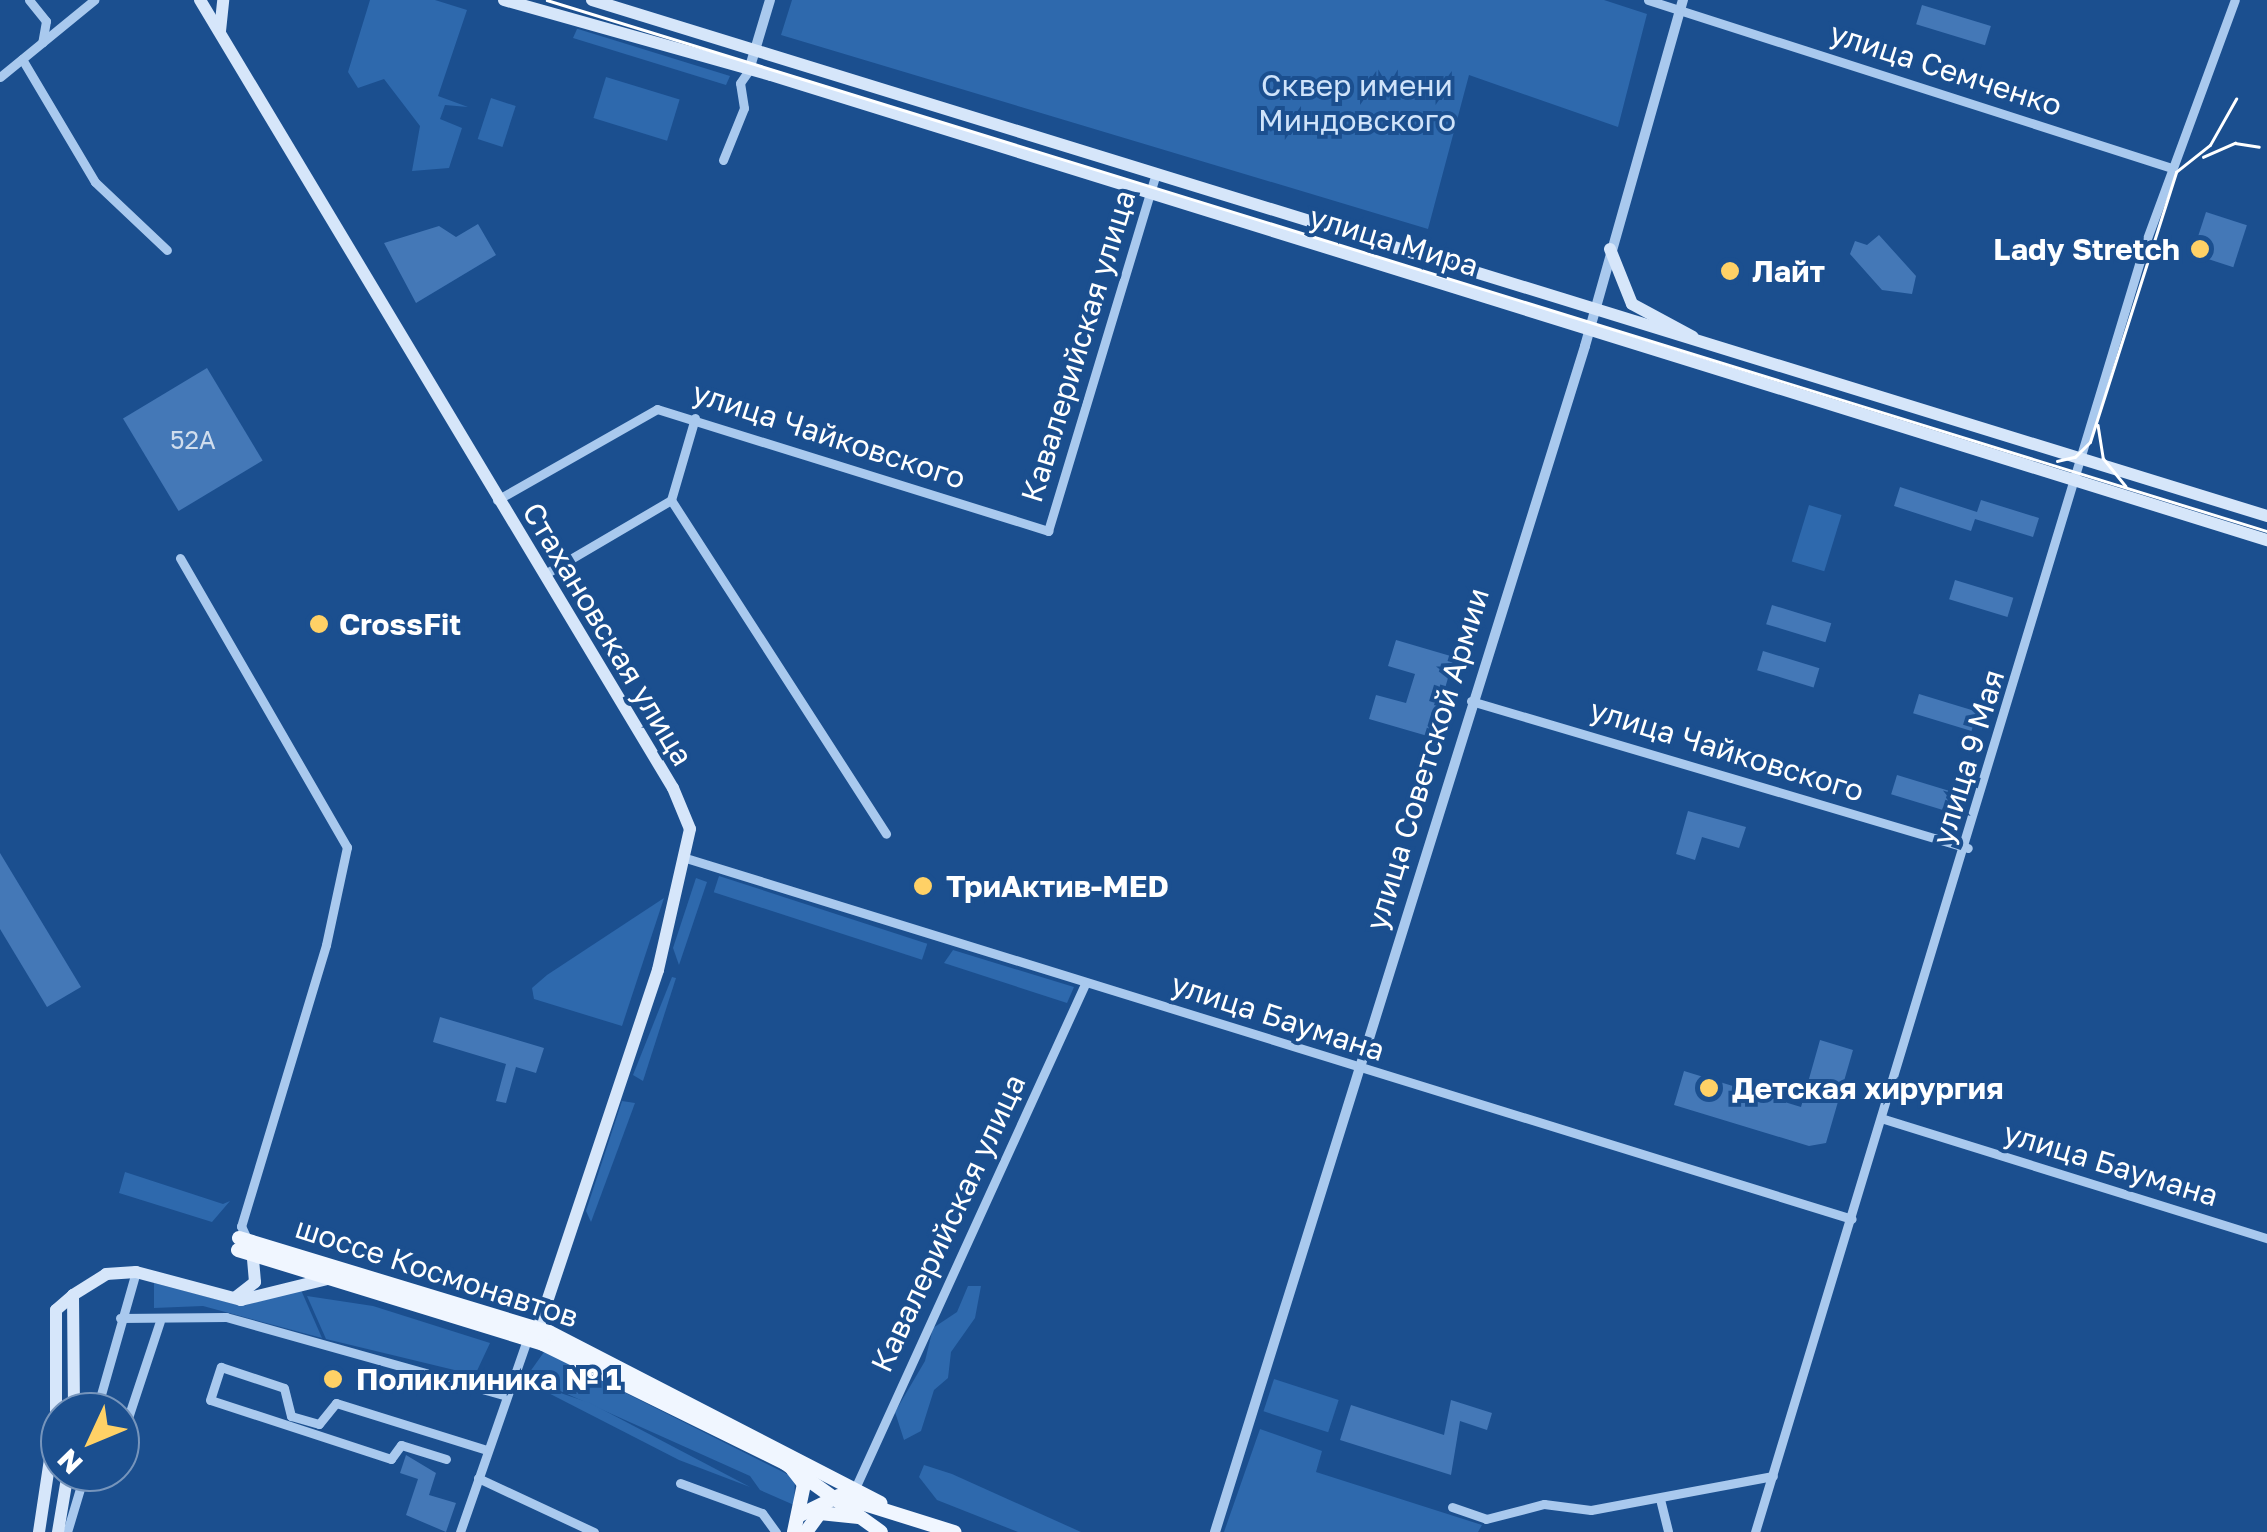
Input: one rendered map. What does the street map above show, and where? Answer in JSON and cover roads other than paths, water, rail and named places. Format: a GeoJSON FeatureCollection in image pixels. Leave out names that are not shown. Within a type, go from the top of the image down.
{"type":"FeatureCollection","features":[{"type":"Feature","properties":{"kind":"main road","name":"Стахановская улица"},"geometry":{"type":"LineString","coordinates":[[200,0],[679,798],[690,829],[689,859],[539,1332]]}},
{"type":"Feature","properties":{"kind":"main road"},"geometry":{"type":"LineString","coordinates":[[223,0],[224,43]]}},
{"type":"Feature","properties":{"kind":"main road","name":"улица Мира"},"geometry":{"type":"LineString","coordinates":[[504,0],[1150,192],[2267,540]]}},
{"type":"Feature","properties":{"kind":"main road","name":"улица Мира"},"geometry":{"type":"LineString","coordinates":[[592,0],[2267,516]]}},
{"type":"Feature","properties":{"kind":"main road"},"geometry":{"type":"LineString","coordinates":[[1610,248],[1640,312],[1698,342]]}},
{"type":"Feature","properties":{"kind":"main road"},"geometry":{"type":"LineString","coordinates":[[228,1298],[253,1286],[245,1246]]}},
{"type":"Feature","properties":{"kind":"main road","name":"шоссе Космонавтов"},"geometry":{"type":"LineString","coordinates":[[245,1246],[327,1279],[526,1342],[785,1463],[840,1496],[881,1532]]}},
{"type":"Feature","properties":{"kind":"main road","name":"шоссе Космонавтов"},"geometry":{"type":"LineString","coordinates":[[245,1246],[539,1332],[857,1484],[880,1503]]}},
{"type":"Feature","properties":{"kind":"main road"},"geometry":{"type":"LineString","coordinates":[[39,1532],[56,1420],[56,1310],[73,1295],[106,1274],[136,1272],[228,1298],[327,1279]]}},
{"type":"Feature","properties":{"kind":"main road"},"geometry":{"type":"LineString","coordinates":[[73,1295],[74,1392]]}},
{"type":"Feature","properties":{"kind":"main road"},"geometry":{"type":"LineString","coordinates":[[526,1342],[539,1332]]}},
{"type":"Feature","properties":{"kind":"main road"},"geometry":{"type":"LineString","coordinates":[[785,1463],[804,1484],[794,1532]]}},
{"type":"Feature","properties":{"kind":"main road"},"geometry":{"type":"LineString","coordinates":[[58,1532],[65,1492]]}},
{"type":"Feature","properties":{"kind":"main road"},"geometry":{"type":"LineString","coordinates":[[800,1515],[840,1496]]}},
{"type":"Feature","properties":{"kind":"main road","name":"шоссе Космонавтов"},"geometry":{"type":"LineString","coordinates":[[840,1496],[880,1503],[954,1532]]}},
{"type":"Feature","properties":{"kind":"main road"},"geometry":{"type":"LineString","coordinates":[[806,1532],[830,1511],[868,1520]]}},
{"type":"Feature","properties":{"kind":"street"},"geometry":{"type":"LineString","coordinates":[[29,0],[46,21],[42,43]]}},
{"type":"Feature","properties":{"kind":"street"},"geometry":{"type":"LineString","coordinates":[[0,76],[94,0]]}},
{"type":"Feature","properties":{"kind":"street"},"geometry":{"type":"LineString","coordinates":[[722,160],[744,108],[740,82],[748,70],[770,0]]}},
{"type":"Feature","properties":{"kind":"street","name":"улица Семченко"},"geometry":{"type":"LineString","coordinates":[[1648,0],[1682,6],[2172,168]]}},
{"type":"Feature","properties":{"kind":"street","name":"улица 9 Мая"},"geometry":{"type":"LineString","coordinates":[[1755,1532],[1968,848],[2172,168],[2236,0]]}},
{"type":"Feature","properties":{"kind":"street","name":"улица Советской Армии"},"geometry":{"type":"LineString","coordinates":[[1214,1532],[1589,328],[1682,6]]}},
{"type":"Feature","properties":{"kind":"street"},"geometry":{"type":"LineString","coordinates":[[22,59],[95,182],[166,250]]}},
{"type":"Feature","properties":{"kind":"street","name":"Кавалерийская улица"},"geometry":{"type":"LineString","coordinates":[[1048,531],[1156,174]]}},
{"type":"Feature","properties":{"kind":"street","name":"улица Чайковского"},"geometry":{"type":"LineString","coordinates":[[497,500],[640,412],[695,418],[1048,531]]}},
{"type":"Feature","properties":{"kind":"street"},"geometry":{"type":"LineString","coordinates":[[545,574],[671,500],[695,418]]}},
{"type":"Feature","properties":{"kind":"street"},"geometry":{"type":"LineString","coordinates":[[671,500],[886,834]]}},
{"type":"Feature","properties":{"kind":"street"},"geometry":{"type":"LineString","coordinates":[[180,558],[348,848],[326,945],[241,1226],[245,1246]]}},
{"type":"Feature","properties":{"kind":"street","name":"улица Чайковского"},"geometry":{"type":"LineString","coordinates":[[1472,701],[1968,848]]}},
{"type":"Feature","properties":{"kind":"street","name":"улица Баумана"},"geometry":{"type":"LineString","coordinates":[[689,859],[1852,1219]]}},
{"type":"Feature","properties":{"kind":"street","name":"Кавалерийская улица"},"geometry":{"type":"LineString","coordinates":[[857,1484],[1085,984]]}},
{"type":"Feature","properties":{"kind":"street","name":"улица Баумана"},"geometry":{"type":"LineString","coordinates":[[1884,1119],[2267,1238]]}},
{"type":"Feature","properties":{"kind":"street"},"geometry":{"type":"LineString","coordinates":[[101,1392],[136,1272]]}},
{"type":"Feature","properties":{"kind":"street"},"geometry":{"type":"LineString","coordinates":[[120,1318],[160,1321],[196,1312],[226,1317],[504,1395]]}},
{"type":"Feature","properties":{"kind":"street"},"geometry":{"type":"LineString","coordinates":[[137,1392],[160,1321]]}},
{"type":"Feature","properties":{"kind":"street"},"geometry":{"type":"LineString","coordinates":[[460,1532],[504,1395],[526,1342]]}},
{"type":"Feature","properties":{"kind":"street"},"geometry":{"type":"LineString","coordinates":[[446,1459],[401,1445],[391,1459],[210,1400],[221,1367],[284,1388],[291,1416],[318,1424],[336,1403],[487,1450]]}},
{"type":"Feature","properties":{"kind":"street"},"geometry":{"type":"LineString","coordinates":[[1452,1507],[1486,1520],[1544,1504],[1591,1510],[1774,1476]]}},
{"type":"Feature","properties":{"kind":"street"},"geometry":{"type":"LineString","coordinates":[[478,1478],[594,1532]]}},
{"type":"Feature","properties":{"kind":"street"},"geometry":{"type":"LineString","coordinates":[[680,1483],[762,1514],[776,1532]]}},
{"type":"Feature","properties":{"kind":"street"},"geometry":{"type":"LineString","coordinates":[[67,1532],[79,1492]]}},
{"type":"Feature","properties":{"kind":"street"},"geometry":{"type":"LineString","coordinates":[[1660,1499],[1668,1531]]}},
{"type":"Feature","properties":{"kind":"street"},"geometry":{"type":"LineString","coordinates":[[1484,1532],[1486,1520]]}},
{"type":"Feature","properties":{"kind":"tram line"},"geometry":{"type":"LineString","coordinates":[[547,0],[2267,531]]}},
{"type":"Feature","properties":{"kind":"tram line"},"geometry":{"type":"LineString","coordinates":[[2057,461],[2075,457],[2090,442],[2176,172],[2210,145],[2236,99]]}},
{"type":"Feature","properties":{"kind":"tram line"},"geometry":{"type":"LineString","coordinates":[[2203,157],[2235,143],[2259,147]]}},
{"type":"Feature","properties":{"kind":"tram line"},"geometry":{"type":"LineString","coordinates":[[2098,425],[2103,458],[2126,486]]}},
{"type":"Feature","properties":{"kind":"place","name":"Lady Stretch"},"geometry":{"type":"Point","coordinates":[2200,249]}},
{"type":"Feature","properties":{"kind":"place","name":"Лайт"},"geometry":{"type":"Point","coordinates":[1730,271]}},
{"type":"Feature","properties":{"kind":"place","name":"CrossFit"},"geometry":{"type":"Point","coordinates":[319,624]}},
{"type":"Feature","properties":{"kind":"place","name":"ТриАктив-MED"},"geometry":{"type":"Point","coordinates":[923,886]}},
{"type":"Feature","properties":{"kind":"place","name":"Детская хирургия"},"geometry":{"type":"Point","coordinates":[1709,1088]}},
{"type":"Feature","properties":{"kind":"place","name":"Поликлиника № 1"},"geometry":{"type":"Point","coordinates":[333,1379]}},
{"type":"Feature","properties":{"kind":"park label","name":"Сквер имени Миндовского"},"geometry":{"type":"Point","coordinates":[1357,102]}}]}
